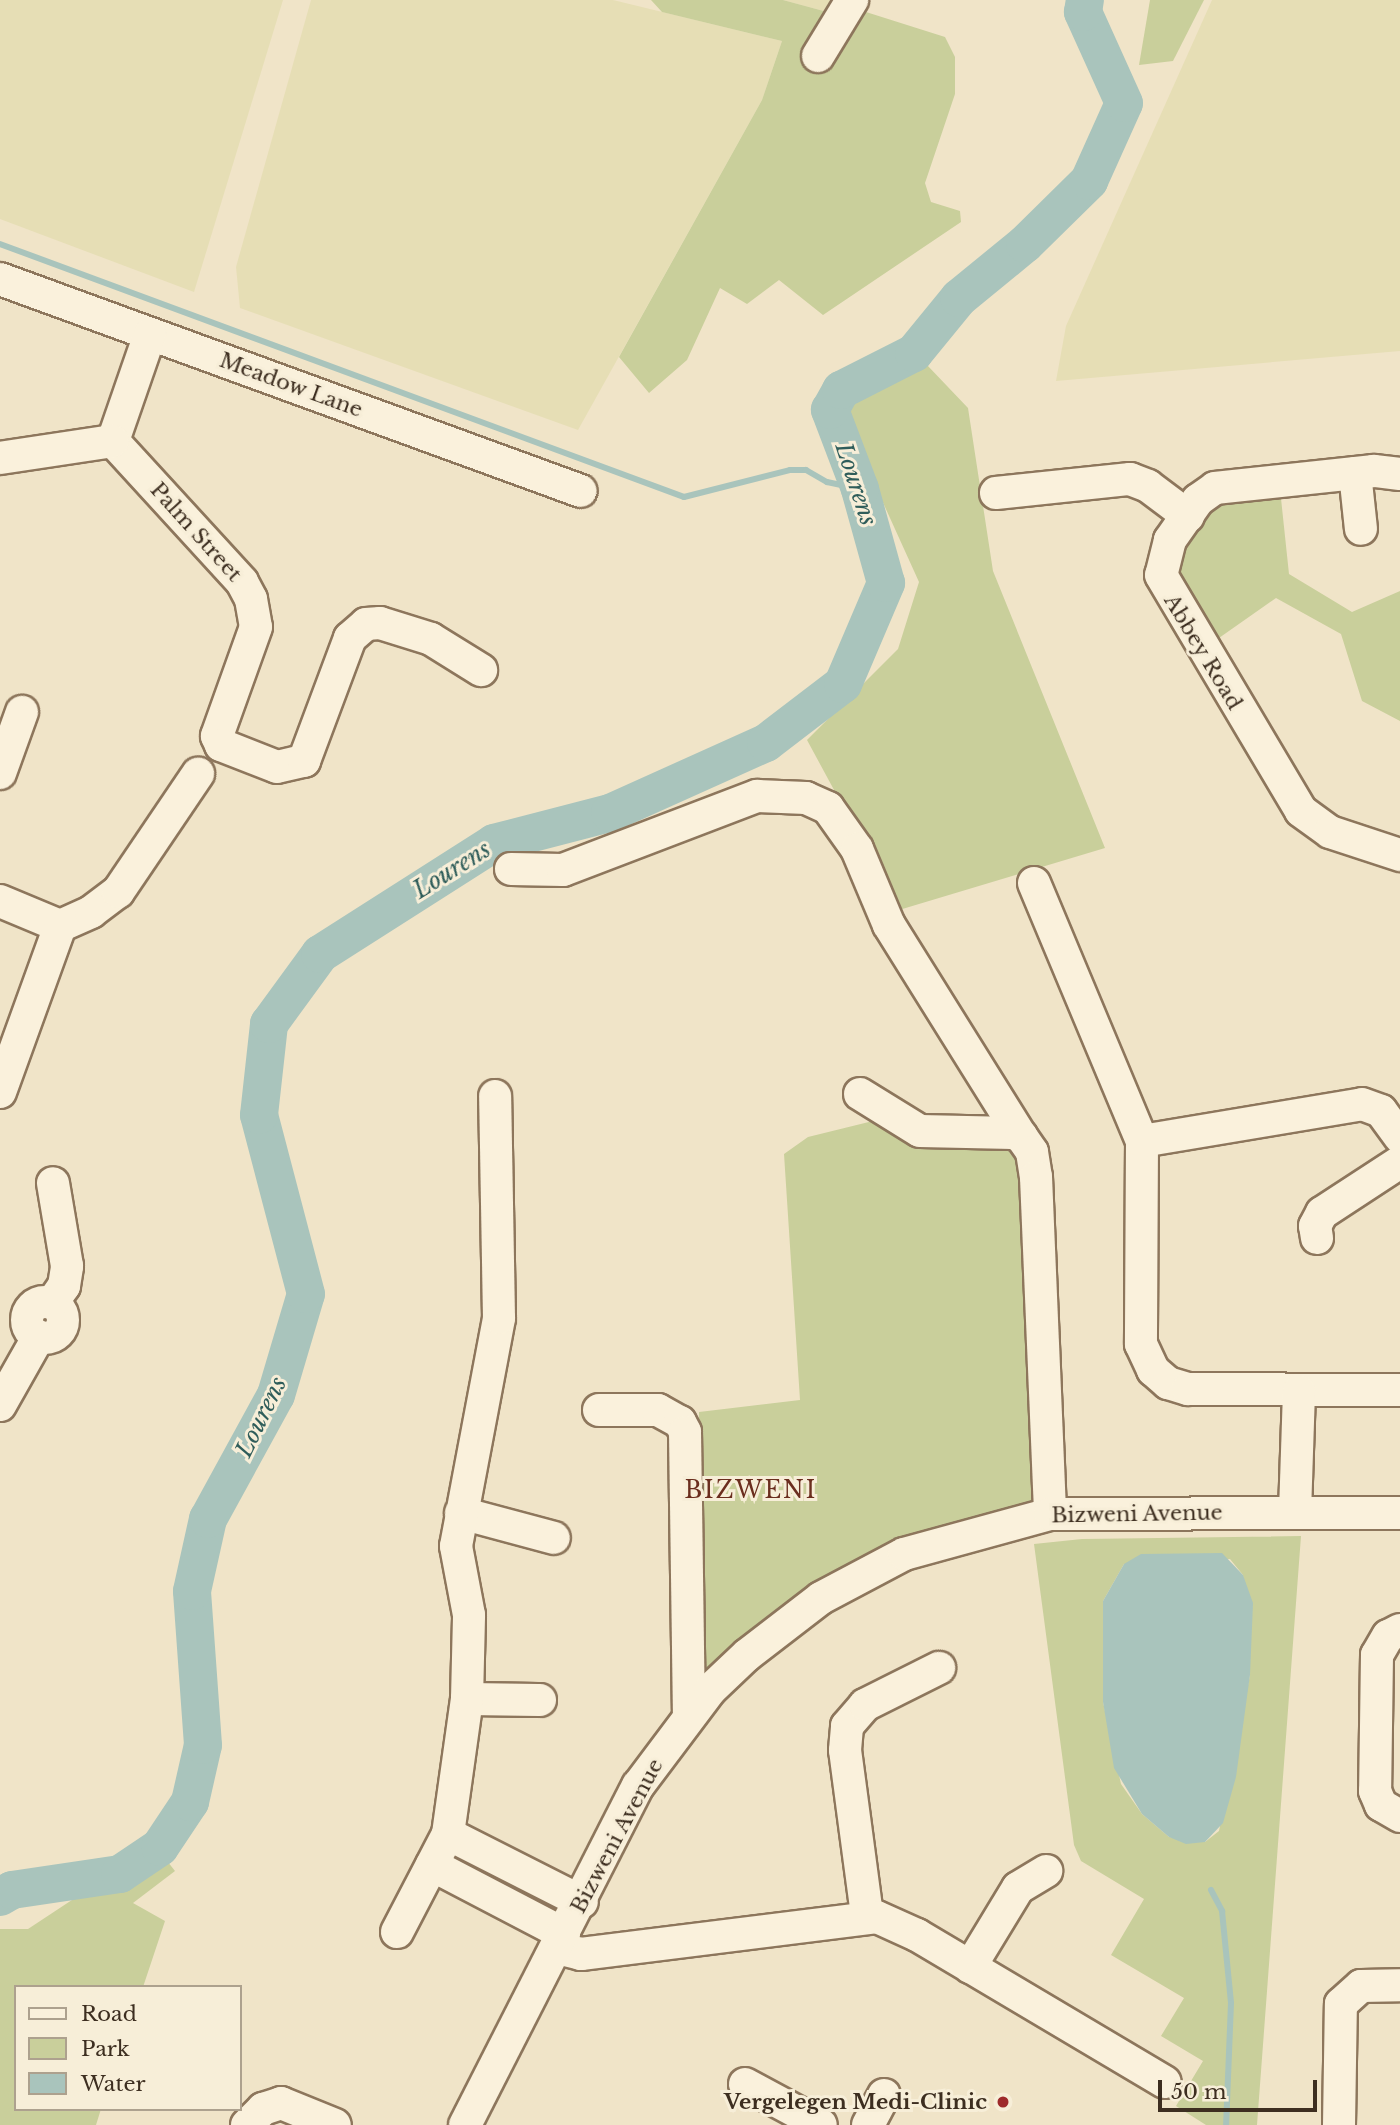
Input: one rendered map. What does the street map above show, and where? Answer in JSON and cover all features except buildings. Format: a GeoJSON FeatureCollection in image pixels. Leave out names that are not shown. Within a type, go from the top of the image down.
{"type":"FeatureCollection","features":[{"type":"Feature","properties":{"kind":"street"},"geometry":{"type":"LineString","coordinates":[[818,56],[852,0]]}},
{"type":"Feature","properties":{"kind":"street","name":"Meadow Lane"},"geometry":{"type":"LineString","coordinates":[[0,279],[581,491]]}},
{"type":"Feature","properties":{"kind":"street"},"geometry":{"type":"LineString","coordinates":[[0,458],[113,441],[150,334]]}},
{"type":"Feature","properties":{"kind":"street","name":"Palm Street"},"geometry":{"type":"LineString","coordinates":[[113,441],[242,582],[256,613],[253,643],[218,741],[277,767],[290,768],[304,761],[351,638],[366,624],[380,623],[431,639],[481,670]]}},
{"type":"Feature","properties":{"kind":"street"},"geometry":{"type":"LineString","coordinates":[[1355,473],[1361,529]]}},
{"type":"Feature","properties":{"kind":"street","name":"Abbey Road"},"geometry":{"type":"LineString","coordinates":[[1400,474],[1355,473],[1215,488],[1188,516],[1164,554],[1163,583],[1301,811],[1330,832],[1400,855]]}},
{"type":"Feature","properties":{"kind":"street"},"geometry":{"type":"LineString","coordinates":[[996,493],[1130,479],[1148,486],[1188,516]]}},
{"type":"Feature","properties":{"kind":"street"},"geometry":{"type":"LineString","coordinates":[[0,773],[22,712]]}},
{"type":"Feature","properties":{"kind":"street"},"geometry":{"type":"LineString","coordinates":[[0,1092],[60,926],[91,912],[118,892],[198,774]]}},
{"type":"Feature","properties":{"kind":"street"},"geometry":{"type":"LineString","coordinates":[[512,869],[563,870],[757,796],[806,798],[828,808],[857,849],[889,925],[1032,1152],[1037,1177],[1050,1514]]}},
{"type":"Feature","properties":{"kind":"street"},"geometry":{"type":"LineString","coordinates":[[1034,883],[1142,1142],[1141,1343],[1147,1362],[1168,1382],[1188,1389],[1400,1390]]}},
{"type":"Feature","properties":{"kind":"street"},"geometry":{"type":"LineString","coordinates":[[0,901],[60,926]]}},
{"type":"Feature","properties":{"kind":"street"},"geometry":{"type":"LineString","coordinates":[[860,1094],[920,1131],[994,1130],[1021,1136]]}},
{"type":"Feature","properties":{"kind":"street"},"geometry":{"type":"LineString","coordinates":[[397,1932],[447,1834],[467,1699],[469,1615],[456,1562],[461,1513],[499,1318],[495,1096]]}},
{"type":"Feature","properties":{"kind":"street"},"geometry":{"type":"LineString","coordinates":[[1142,1142],[1362,1104],[1381,1111],[1400,1137]]}},
{"type":"Feature","properties":{"kind":"street"},"geometry":{"type":"LineString","coordinates":[[1317,1238],[1315,1226],[1322,1213],[1400,1163]]}},
{"type":"Feature","properties":{"kind":"street"},"geometry":{"type":"LineString","coordinates":[[0,1405],[38,1336],[31,1330],[28,1315],[37,1304],[52,1303],[64,1286],[67,1266],[53,1183]]}},
{"type":"Feature","properties":{"kind":"street"},"geometry":{"type":"LineString","coordinates":[[1295,1512],[1299,1391]]}},
{"type":"Feature","properties":{"kind":"street"},"geometry":{"type":"LineString","coordinates":[[599,1410],[658,1410],[680,1422],[685,1432],[690,1625],[689,1715]]}},
{"type":"Feature","properties":{"kind":"street"},"geometry":{"type":"LineString","coordinates":[[461,1513],[554,1538]]}},
{"type":"Feature","properties":{"kind":"street","name":"Bizweni Avenue"},"geometry":{"type":"LineString","coordinates":[[465,2125],[582,1902],[638,1786],[689,1715],[747,1655],[855,1578],[950,1539],[1050,1514],[1400,1513]]}},
{"type":"Feature","properties":{"kind":"street"},"geometry":{"type":"LineString","coordinates":[[1400,1630],[1388,1636],[1377,1655],[1375,1791],[1381,1805],[1400,1816]]}},
{"type":"Feature","properties":{"kind":"street"},"geometry":{"type":"LineString","coordinates":[[867,1915],[845,1750],[847,1726],[865,1705],[939,1668]]}},
{"type":"Feature","properties":{"kind":"street"},"geometry":{"type":"LineString","coordinates":[[467,1699],[540,1700]]}},
{"type":"Feature","properties":{"kind":"street"},"geometry":{"type":"LineString","coordinates":[[447,1834],[582,1902]]}},
{"type":"Feature","properties":{"kind":"street"},"geometry":{"type":"LineString","coordinates":[[432,1865],[581,1954],[867,1915],[896,1924],[1164,2082]]}},
{"type":"Feature","properties":{"kind":"street"},"geometry":{"type":"LineString","coordinates":[[970,1967],[1018,1888],[1046,1871]]}},
{"type":"Feature","properties":{"kind":"street"},"geometry":{"type":"LineString","coordinates":[[1339,2125],[1341,2004],[1361,1986],[1400,1985]]}},
{"type":"Feature","properties":{"kind":"street"},"geometry":{"type":"LineString","coordinates":[[745,2084],[821,2125]]}},
{"type":"Feature","properties":{"kind":"street"},"geometry":{"type":"LineString","coordinates":[[868,2125],[884,2095]]}},
{"type":"Feature","properties":{"kind":"street"},"geometry":{"type":"LineString","coordinates":[[247,2125],[262,2109],[281,2103],[335,2125]]}},
{"type":"Feature","properties":{"kind":"shaded area"},"geometry":{"type":"Polygon","coordinates":[[[0,0],[283,0],[194,292],[0,219],[0,0]]]}},
{"type":"Feature","properties":{"kind":"shaded area"},"geometry":{"type":"Polygon","coordinates":[[[311,0],[613,0],[782,41],[762,100],[578,430],[240,308],[236,267],[311,0]]]}},
{"type":"Feature","properties":{"kind":"shaded area"},"geometry":{"type":"Polygon","coordinates":[[[783,0],[838,0],[831,13],[783,0]]]}},
{"type":"Feature","properties":{"kind":"shaded area"},"geometry":{"type":"Polygon","coordinates":[[[1212,0],[1400,0],[1400,351],[1056,381],[1066,326],[1212,0]]]}},
{"type":"Feature","properties":{"kind":"green space"},"geometry":{"type":"Polygon","coordinates":[[[651,0],[783,0],[831,13],[866,12],[945,37],[955,57],[955,94],[925,183],[931,202],[960,211],[961,222],[823,315],[779,280],[747,304],[720,288],[687,360],[649,393],[619,357],[762,100],[782,41],[662,12],[651,0]]]}},
{"type":"Feature","properties":{"kind":"green space"},"geometry":{"type":"Polygon","coordinates":[[[1150,0],[1204,0],[1173,61],[1139,65],[1150,0]]]}},
{"type":"Feature","properties":{"kind":"green space"},"geometry":{"type":"Polygon","coordinates":[[[927,365],[968,408],[993,571],[1105,848],[899,910],[807,740],[898,649],[919,582],[851,432],[845,406],[885,379],[927,365]]]}},
{"type":"Feature","properties":{"kind":"green space"},"geometry":{"type":"Polygon","coordinates":[[[1280,489],[1289,574],[1352,612],[1400,591],[1400,721],[1362,701],[1341,634],[1276,598],[1209,645],[1168,574],[1204,507],[1280,489]]]}},
{"type":"Feature","properties":{"kind":"green space"},"geometry":{"type":"Polygon","coordinates":[[[881,1119],[1001,1138],[1030,1163],[1042,1483],[1028,1507],[969,1520],[890,1547],[699,1682],[694,1677],[699,1412],[800,1400],[784,1154],[808,1137],[881,1119]]]}},
{"type":"Feature","properties":{"kind":"green space"},"geometry":{"type":"Polygon","coordinates":[[[1301,1536],[1257,2125],[1206,2125],[1176,2106],[1203,2061],[1161,2036],[1184,1998],[1111,1955],[1144,1899],[1081,1861],[1074,1845],[1034,1544],[1082,1539],[1301,1536]],[[1230,1559],[1124,1564],[1103,1601],[1103,1702],[1121,1784],[1142,1814],[1169,1837],[1205,1842],[1219,1831],[1250,1675],[1243,1575],[1230,1559]]]}},
{"type":"Feature","properties":{"kind":"green space"},"geometry":{"type":"Polygon","coordinates":[[[160,1852],[175,1871],[133,1903],[165,1921],[144,1985],[14,1985],[14,2111],[100,2111],[96,2125],[0,2125],[0,1929],[28,1929],[78,1896],[121,1882],[160,1852]]]}},
{"type":"Feature","properties":{"kind":"water"},"geometry":{"type":"Polygon","coordinates":[[[1222,1553],[1243,1575],[1253,1603],[1250,1675],[1236,1777],[1223,1823],[1205,1842],[1186,1844],[1169,1837],[1142,1814],[1114,1768],[1103,1702],[1103,1601],[1124,1564],[1141,1554],[1222,1553]]]}},
{"type":"Feature","properties":{"kind":"waterway","name":"Lourens"},"geometry":{"type":"LineString","coordinates":[[0,1897],[12,1890],[120,1874],[160,1847],[190,1802],[203,1745],[192,1591],[208,1519],[276,1395],[306,1294],[259,1115],[269,1024],[320,954],[494,843],[610,813],[766,743],[843,684],[886,583],[860,489],[830,410],[841,390],[914,353],[959,298],[1025,244],[1089,181],[1124,103],[1083,12],[1085,0]]}},
{"type":"Feature","properties":{"kind":"waterway"},"geometry":{"type":"LineString","coordinates":[[0,244],[684,497],[790,470],[806,470],[827,482],[860,489]]}},
{"type":"Feature","properties":{"kind":"waterway"},"geometry":{"type":"LineString","coordinates":[[1211,1890],[1222,1911],[1231,2003],[1226,2125]]}},
{"type":"Feature","properties":{"kind":"place","name":"Vergelegen Medi-Clinic"},"geometry":{"type":"Point","coordinates":[1003,2102]}},
{"type":"Feature","properties":{"kind":"district","name":"BIZWENI"},"geometry":{"type":"Point","coordinates":[751,1490]}}]}
